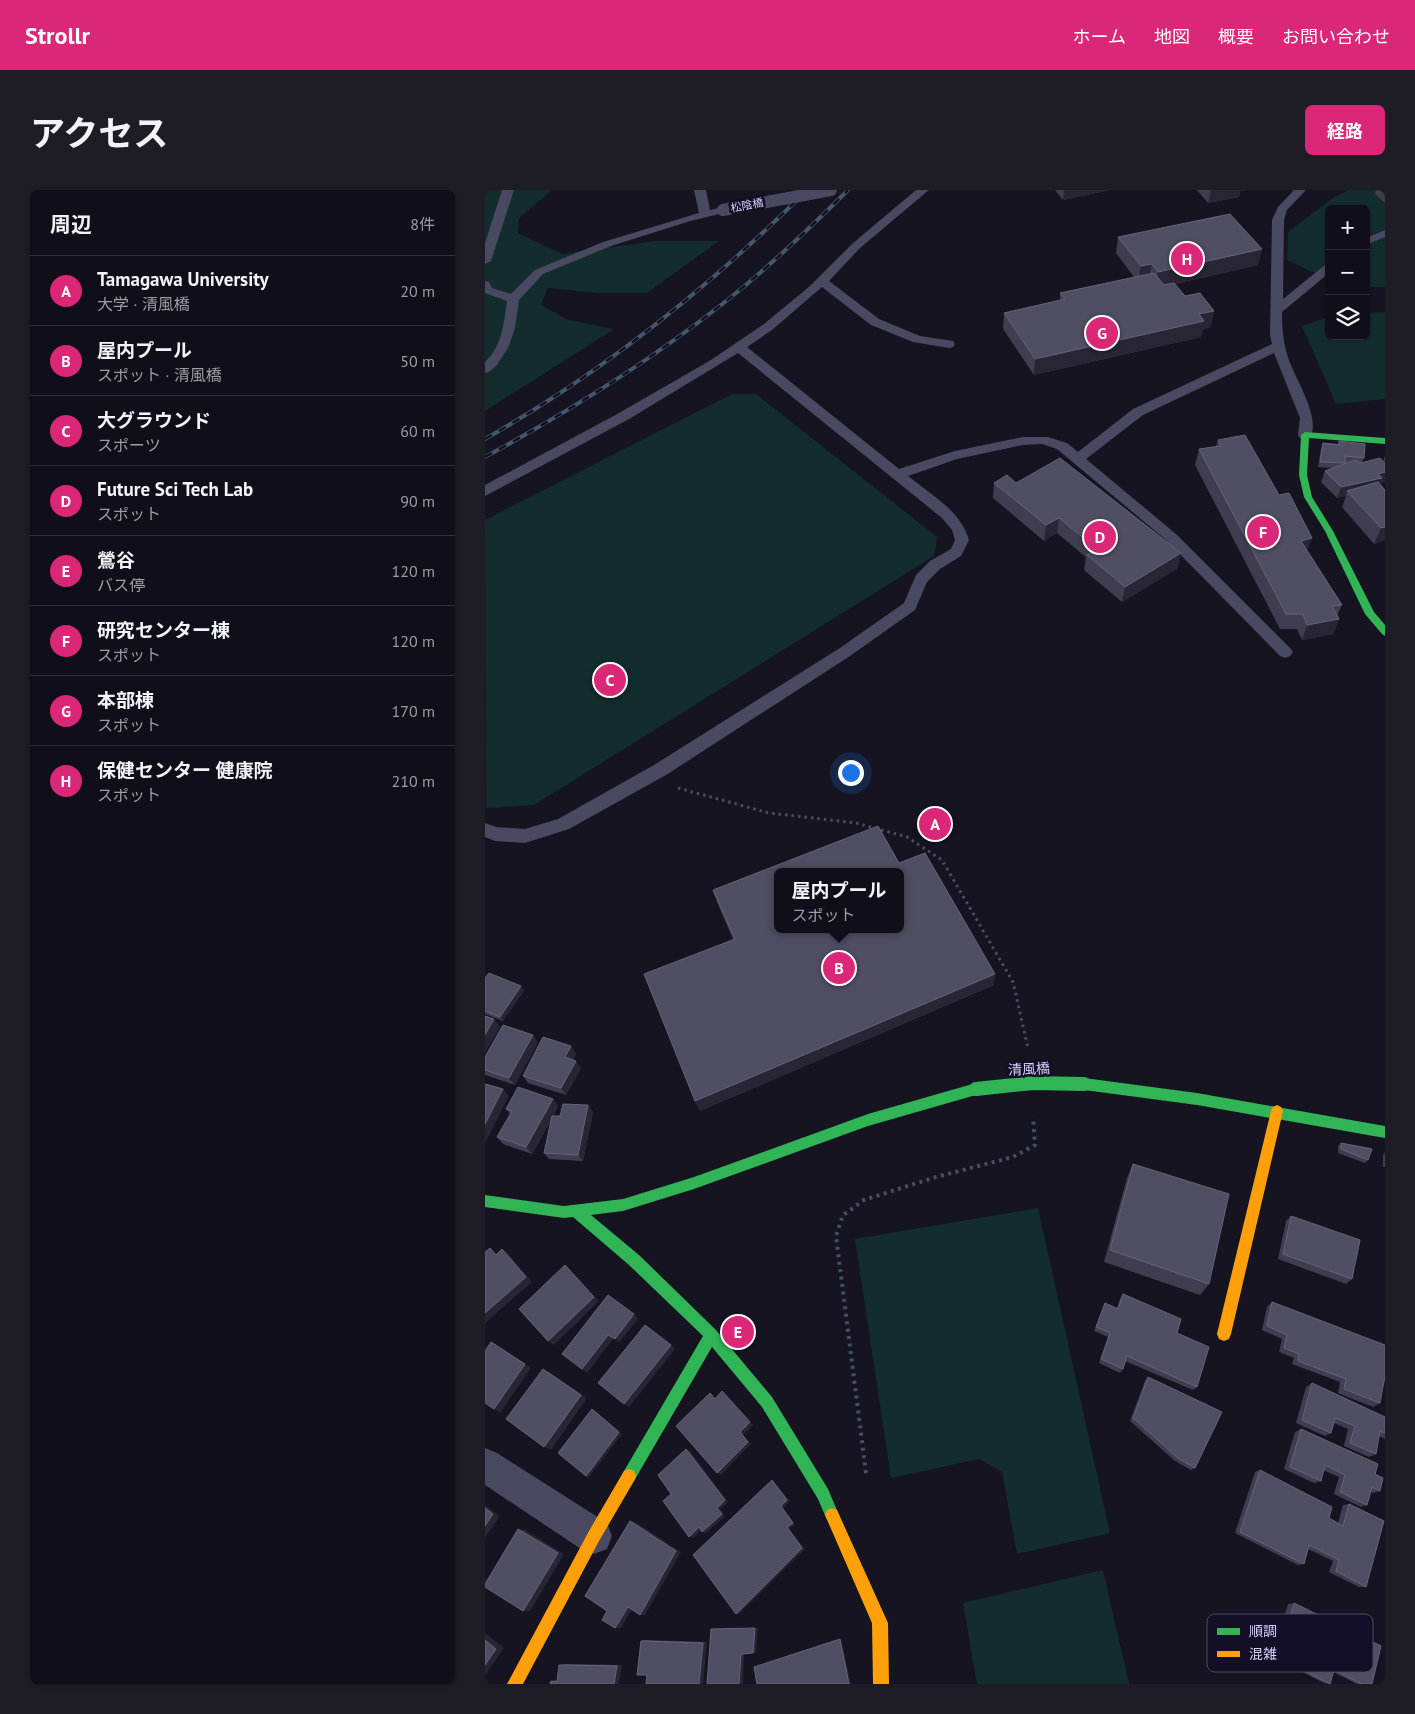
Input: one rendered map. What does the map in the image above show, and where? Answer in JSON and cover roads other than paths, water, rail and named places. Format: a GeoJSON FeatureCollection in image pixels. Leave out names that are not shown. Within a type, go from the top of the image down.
{"type":"FeatureCollection","features":[{"type":"Feature","properties":{"kind":"street"},"geometry":{"type":"LineString","coordinates":[[1385,442],[1305,435],[1303,475],[1308,497],[1329,531],[1370,614],[1385,632]]}},
{"type":"Feature","properties":{"kind":"street","name":"清風橋"},"geometry":{"type":"LineString","coordinates":[[485,1201],[561,1212],[577,1212],[640,1201],[711,1178],[823,1135],[929,1100],[976,1089],[1033,1083],[1084,1084],[1141,1089],[1277,1111],[1385,1132]]}},
{"type":"Feature","properties":{"kind":"street"},"geometry":{"type":"LineString","coordinates":[[1224,1334],[1277,1111]]}},
{"type":"Feature","properties":{"kind":"street"},"geometry":{"type":"LineString","coordinates":[[577,1212],[634,1260],[711,1334],[767,1402],[823,1494],[880,1623],[881,1684]]}},
{"type":"Feature","properties":{"kind":"street"},"geometry":{"type":"LineString","coordinates":[[515,1684],[594,1536],[711,1334]]}},
{"type":"Feature","properties":{"kind":"street"},"geometry":{"type":"LineString","coordinates":[[485,1465],[594,1536]]}},
{"type":"Feature","properties":{"kind":"lane"},"geometry":{"type":"LineString","coordinates":[[485,261],[508,190]]}},
{"type":"Feature","properties":{"kind":"lane"},"geometry":{"type":"LineString","coordinates":[[701,190],[705,214]]}},
{"type":"Feature","properties":{"kind":"lane","name":"松陰橋"},"geometry":{"type":"LineString","coordinates":[[513,299],[539,272],[607,244],[705,214],[831,190]]}},
{"type":"Feature","properties":{"kind":"lane"},"geometry":{"type":"LineString","coordinates":[[485,491],[624,416],[739,347],[768,327],[822,281],[856,246],[923,190]]}},
{"type":"Feature","properties":{"kind":"lane"},"geometry":{"type":"LineString","coordinates":[[1300,190],[1282,209],[1278,220],[1276,335],[1281,356],[1307,418],[1305,435]]}},
{"type":"Feature","properties":{"kind":"lane"},"geometry":{"type":"LineString","coordinates":[[1370,240],[1385,233]]}},
{"type":"Feature","properties":{"kind":"lane"},"geometry":{"type":"LineString","coordinates":[[1277,310],[1325,271]]}},
{"type":"Feature","properties":{"kind":"lane"},"geometry":{"type":"LineString","coordinates":[[822,281],[875,322],[917,339],[949,344]]}},
{"type":"Feature","properties":{"kind":"lane"},"geometry":{"type":"LineString","coordinates":[[485,285],[487,290],[513,299],[510,327],[503,349],[485,369]]}},
{"type":"Feature","properties":{"kind":"lane"},"geometry":{"type":"LineString","coordinates":[[1079,458],[1138,412],[1278,346]]}},
{"type":"Feature","properties":{"kind":"lane"},"geometry":{"type":"LineString","coordinates":[[485,830],[495,834],[525,836],[563,824],[660,770],[845,652],[909,606],[921,579],[935,565],[955,552],[962,540],[959,529],[947,515],[739,347]]}},
{"type":"Feature","properties":{"kind":"lane"},"geometry":{"type":"LineString","coordinates":[[897,474],[955,455],[1023,441],[1043,440],[1062,446],[1079,458],[1171,537],[1285,652]]}},
{"type":"Feature","properties":{"kind":"railway"},"geometry":{"type":"LineString","coordinates":[[485,439],[572,385],[654,325],[733,260],[807,190]]}},
{"type":"Feature","properties":{"kind":"railway"},"geometry":{"type":"LineString","coordinates":[[485,457],[606,386],[665,347],[738,292],[802,235],[848,190]]}},
{"type":"Feature","properties":{"kind":"place","name":"保健センター 健康院"},"geometry":{"type":"Point","coordinates":[1187,259]}},
{"type":"Feature","properties":{"kind":"place","name":"本部棟"},"geometry":{"type":"Point","coordinates":[1102,333]}},
{"type":"Feature","properties":{"kind":"place","name":"研究センター棟"},"geometry":{"type":"Point","coordinates":[1263,532]}},
{"type":"Feature","properties":{"kind":"place","name":"Future Sci Tech Lab"},"geometry":{"type":"Point","coordinates":[1100,537]}},
{"type":"Feature","properties":{"kind":"place","name":"大グラウンド"},"geometry":{"type":"Point","coordinates":[610,680]}},
{"type":"Feature","properties":{"kind":"place","name":"Tamagawa University"},"geometry":{"type":"Point","coordinates":[935,824]}},
{"type":"Feature","properties":{"kind":"place","name":"屋内プール"},"geometry":{"type":"Point","coordinates":[839,968]}},
{"type":"Feature","properties":{"kind":"place","name":"鶯谷"},"geometry":{"type":"Point","coordinates":[738,1332]}}]}
